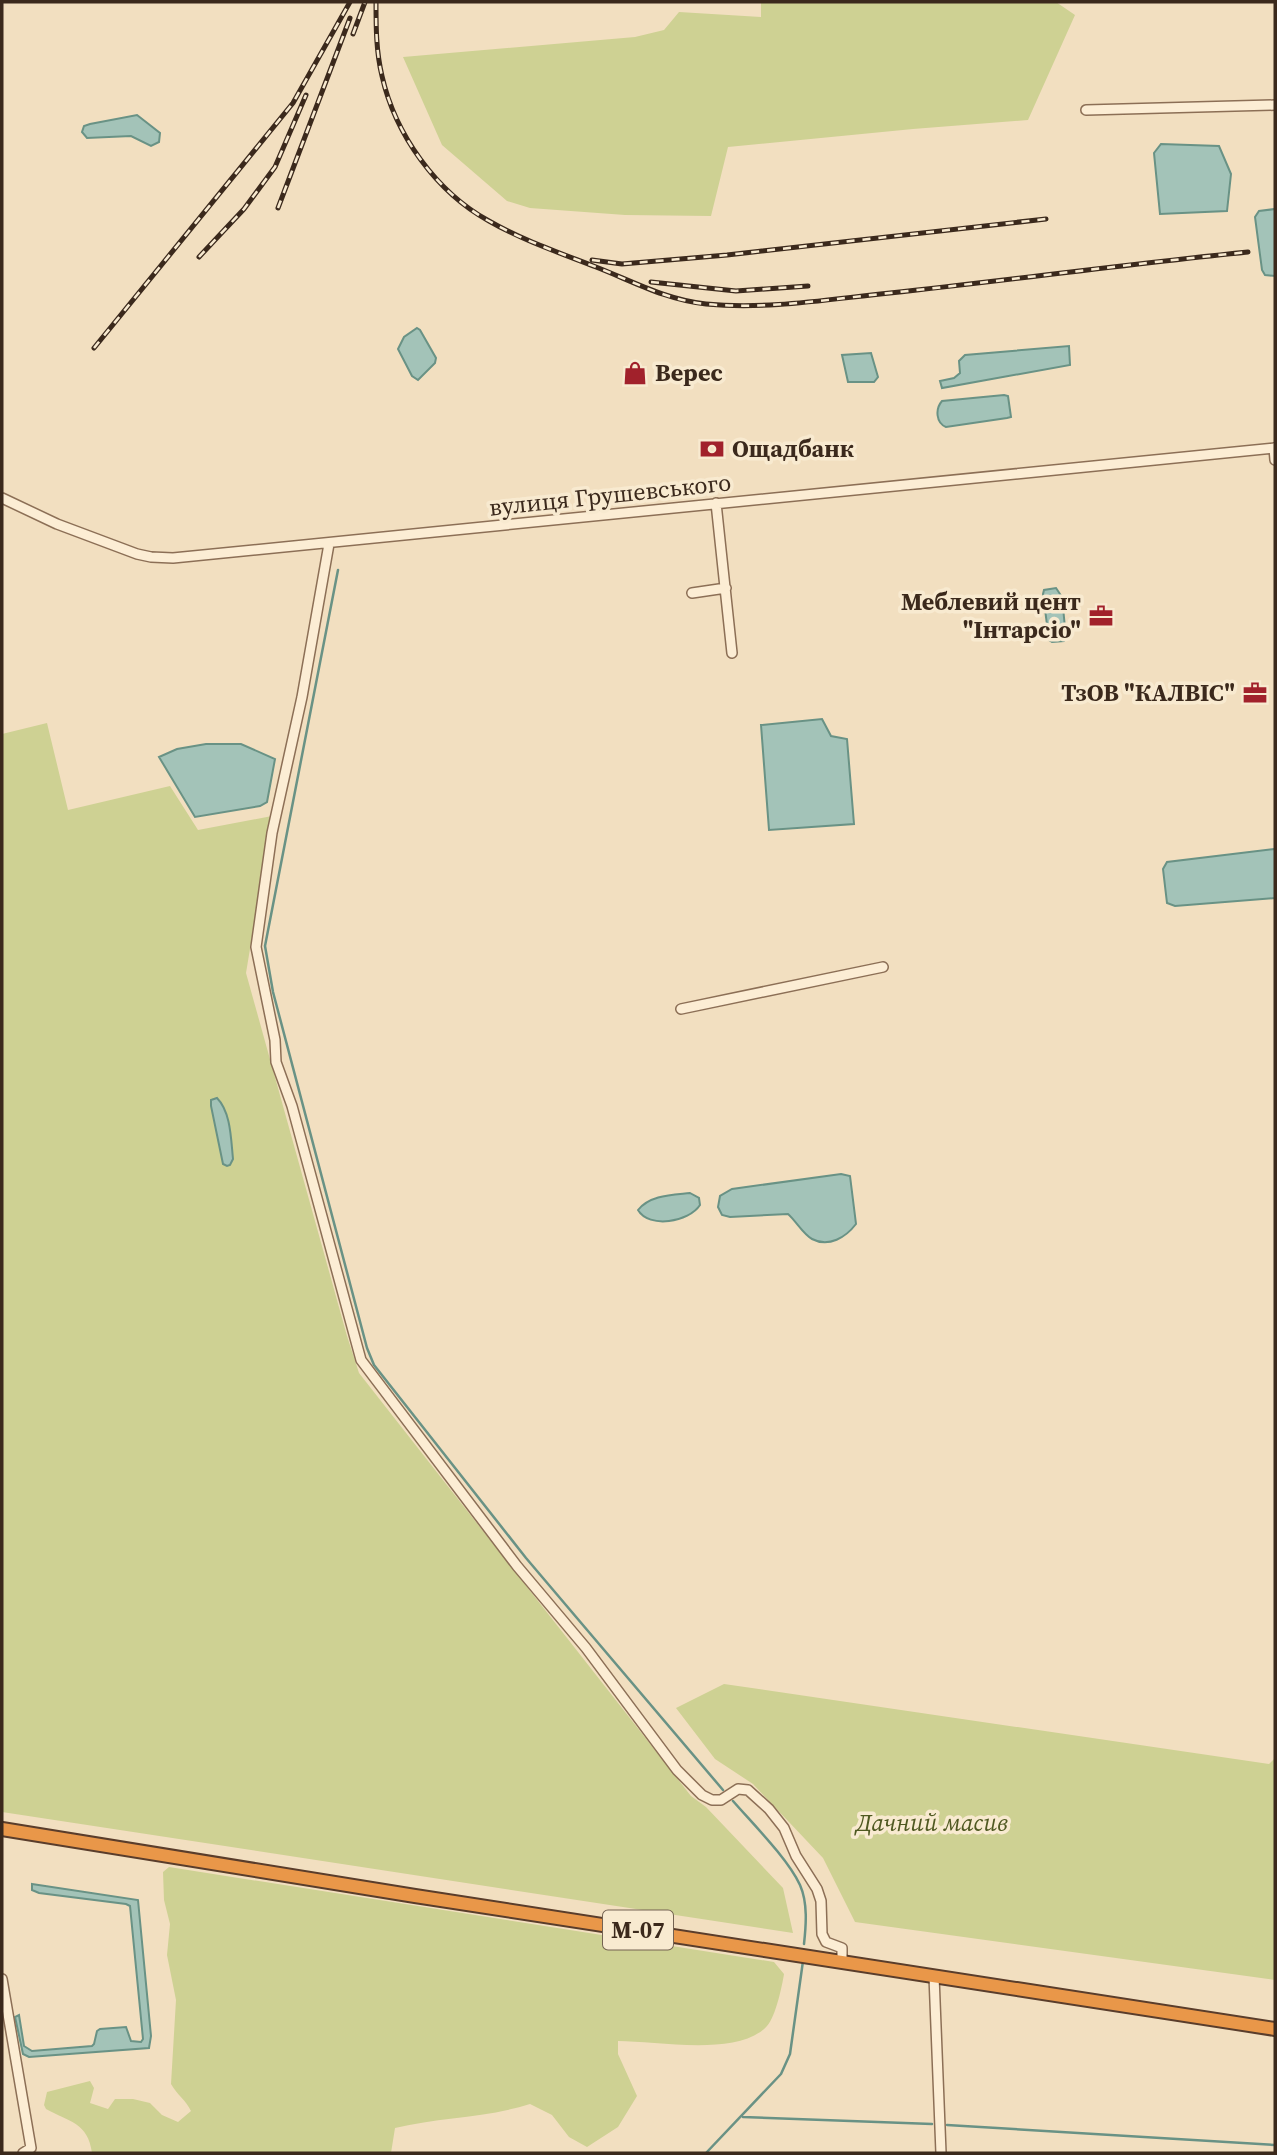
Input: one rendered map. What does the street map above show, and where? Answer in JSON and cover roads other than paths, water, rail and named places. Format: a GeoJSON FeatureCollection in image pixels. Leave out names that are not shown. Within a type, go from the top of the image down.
{"type":"FeatureCollection","features":[{"type":"Feature","properties":{"kind":"highway","name":"М-07"},"geometry":{"type":"LineString","coordinates":[[2,1829],[1275,2029]]}},
{"type":"Feature","properties":{"kind":"street"},"geometry":{"type":"LineString","coordinates":[[1086,110],[1275,105]]}},
{"type":"Feature","properties":{"kind":"street"},"geometry":{"type":"LineString","coordinates":[[1275,448],[1275,460]]}},
{"type":"Feature","properties":{"kind":"street","name":"вулиця Грушевського"},"geometry":{"type":"LineString","coordinates":[[2,498],[57,524],[151,557],[173,558],[1275,448]]}},
{"type":"Feature","properties":{"kind":"street"},"geometry":{"type":"LineString","coordinates":[[716,503],[732,653]]}},
{"type":"Feature","properties":{"kind":"street"},"geometry":{"type":"LineString","coordinates":[[329,544],[302,697],[272,833],[256,947],[275,1040],[276,1062],[292,1106],[361,1360],[517,1566],[586,1648],[677,1770],[702,1795],[712,1800],[721,1800],[738,1789],[748,1790],[769,1809],[784,1828],[796,1856],[817,1889],[823,1914],[822,1934],[826,1942],[842,1948],[842,1961]]}},
{"type":"Feature","properties":{"kind":"street"},"geometry":{"type":"LineString","coordinates":[[692,593],[726,588]]}},
{"type":"Feature","properties":{"kind":"street"},"geometry":{"type":"LineString","coordinates":[[681,1009],[883,967]]}},
{"type":"Feature","properties":{"kind":"street"},"geometry":{"type":"LineString","coordinates":[[934,1976],[941,2153]]}},
{"type":"Feature","properties":{"kind":"street"},"geometry":{"type":"LineString","coordinates":[[2,1979],[31,2148],[23,2153]]}},
{"type":"Feature","properties":{"kind":"water"},"geometry":{"type":"Polygon","coordinates":[[[137,115],[160,133],[159,142],[151,146],[131,136],[87,138],[82,132],[84,126],[90,124],[137,115]]]}},
{"type":"Feature","properties":{"kind":"water"},"geometry":{"type":"Polygon","coordinates":[[[1161,144],[1219,146],[1231,174],[1227,211],[1160,214],[1154,153],[1161,144]]]}},
{"type":"Feature","properties":{"kind":"water"},"geometry":{"type":"Polygon","coordinates":[[[1275,209],[1275,276],[1265,275],[1262,270],[1255,217],[1259,211],[1275,209]]]}},
{"type":"Feature","properties":{"kind":"water"},"geometry":{"type":"Polygon","coordinates":[[[417,328],[436,358],[435,363],[418,380],[412,376],[398,349],[404,337],[417,328]]]}},
{"type":"Feature","properties":{"kind":"water"},"geometry":{"type":"Polygon","coordinates":[[[1069,346],[1070,365],[942,388],[940,381],[954,378],[960,373],[959,361],[965,355],[1069,346]]]}},
{"type":"Feature","properties":{"kind":"water"},"geometry":{"type":"Polygon","coordinates":[[[871,353],[878,377],[874,382],[848,382],[842,355],[871,353]]]}},
{"type":"Feature","properties":{"kind":"water"},"geometry":{"type":"Polygon","coordinates":[[[1008,396],[1011,417],[946,427],[938,419],[938,408],[942,401],[1008,396]]]}},
{"type":"Feature","properties":{"kind":"water"},"geometry":{"type":"Polygon","coordinates":[[[1056,588],[1062,597],[1066,638],[1064,641],[1052,642],[1049,640],[1043,594],[1044,590],[1056,588]]]}},
{"type":"Feature","properties":{"kind":"water"},"geometry":{"type":"Polygon","coordinates":[[[822,719],[831,736],[847,739],[854,824],[769,830],[761,725],[822,719]]]}},
{"type":"Feature","properties":{"kind":"water"},"geometry":{"type":"Polygon","coordinates":[[[206,744],[241,744],[275,759],[267,802],[260,806],[195,817],[159,757],[177,749],[206,744]]]}},
{"type":"Feature","properties":{"kind":"water"},"geometry":{"type":"Polygon","coordinates":[[[1275,849],[1275,898],[1175,906],[1167,903],[1163,869],[1167,862],[1275,849]]]}},
{"type":"Feature","properties":{"kind":"water"},"geometry":{"type":"Polygon","coordinates":[[[217,1098],[228,1118],[231,1135],[233,1159],[227,1166],[223,1164],[211,1106],[211,1100],[217,1098]]]}},
{"type":"Feature","properties":{"kind":"water"},"geometry":{"type":"Polygon","coordinates":[[[841,1174],[850,1176],[856,1224],[842,1237],[831,1242],[812,1239],[788,1214],[730,1217],[722,1215],[718,1207],[720,1196],[732,1189],[841,1174]]]}},
{"type":"Feature","properties":{"kind":"water"},"geometry":{"type":"Polygon","coordinates":[[[690,1193],[699,1198],[700,1205],[695,1211],[678,1219],[651,1220],[638,1210],[655,1199],[690,1193]]]}},
{"type":"Feature","properties":{"kind":"water"},"geometry":{"type":"Polygon","coordinates":[[[32,1884],[138,1900],[151,2036],[149,2048],[29,2057],[23,2054],[15,2017],[19,2015],[24,2046],[32,2051],[92,2046],[100,2029],[126,2027],[131,2041],[141,2042],[143,2039],[130,1906],[39,1893],[32,1890],[32,1884]]]}},
{"type":"Feature","properties":{"kind":"waterway"},"geometry":{"type":"LineString","coordinates":[[338,570],[265,946],[273,992],[367,1348],[374,1365],[526,1558],[723,1790]]}},
{"type":"Feature","properties":{"kind":"waterway"},"geometry":{"type":"LineString","coordinates":[[733,1801],[779,1853],[800,1885],[805,1907],[804,1944]]}},
{"type":"Feature","properties":{"kind":"waterway"},"geometry":{"type":"LineString","coordinates":[[706,2153],[781,2074],[790,2054],[803,1961]]}},
{"type":"Feature","properties":{"kind":"waterway"},"geometry":{"type":"LineString","coordinates":[[743,2117],[932,2124]]}},
{"type":"Feature","properties":{"kind":"waterway"},"geometry":{"type":"LineString","coordinates":[[947,2125],[1275,2145]]}},
{"type":"Feature","properties":{"kind":"railway"},"geometry":{"type":"LineString","coordinates":[[94,348],[293,103],[350,2]]}},
{"type":"Feature","properties":{"kind":"railway"},"geometry":{"type":"LineString","coordinates":[[353,34],[365,2]]}},
{"type":"Feature","properties":{"kind":"railway"},"geometry":{"type":"LineString","coordinates":[[376,2],[379,57],[388,98],[408,140],[435,178],[470,209],[515,234],[677,298],[706,304],[752,306],[798,303],[1248,252]]}},
{"type":"Feature","properties":{"kind":"railway"},"geometry":{"type":"LineString","coordinates":[[278,208],[350,18]]}},
{"type":"Feature","properties":{"kind":"railway"},"geometry":{"type":"LineString","coordinates":[[199,257],[244,209],[275,167],[306,95]]}},
{"type":"Feature","properties":{"kind":"railway"},"geometry":{"type":"LineString","coordinates":[[592,260],[622,264],[727,255],[1046,219]]}},
{"type":"Feature","properties":{"kind":"railway"},"geometry":{"type":"LineString","coordinates":[[651,282],[736,291],[808,286]]}},
{"type":"Feature","properties":{"kind":"place","name":"Верес"},"geometry":{"type":"Point","coordinates":[635,373]}},
{"type":"Feature","properties":{"kind":"place","name":"Ощадбанк"},"geometry":{"type":"Point","coordinates":[712,449]}},
{"type":"Feature","properties":{"kind":"place","name":"Меблевий цент \"Інтарсіо\""},"geometry":{"type":"Point","coordinates":[1101,616]}},
{"type":"Feature","properties":{"kind":"place","name":"ТзОВ \"КАЛВІС\""},"geometry":{"type":"Point","coordinates":[1255,693]}},
{"type":"Feature","properties":{"kind":"park label","name":"Дачний масив"},"geometry":{"type":"Point","coordinates":[932,1823]}}]}
